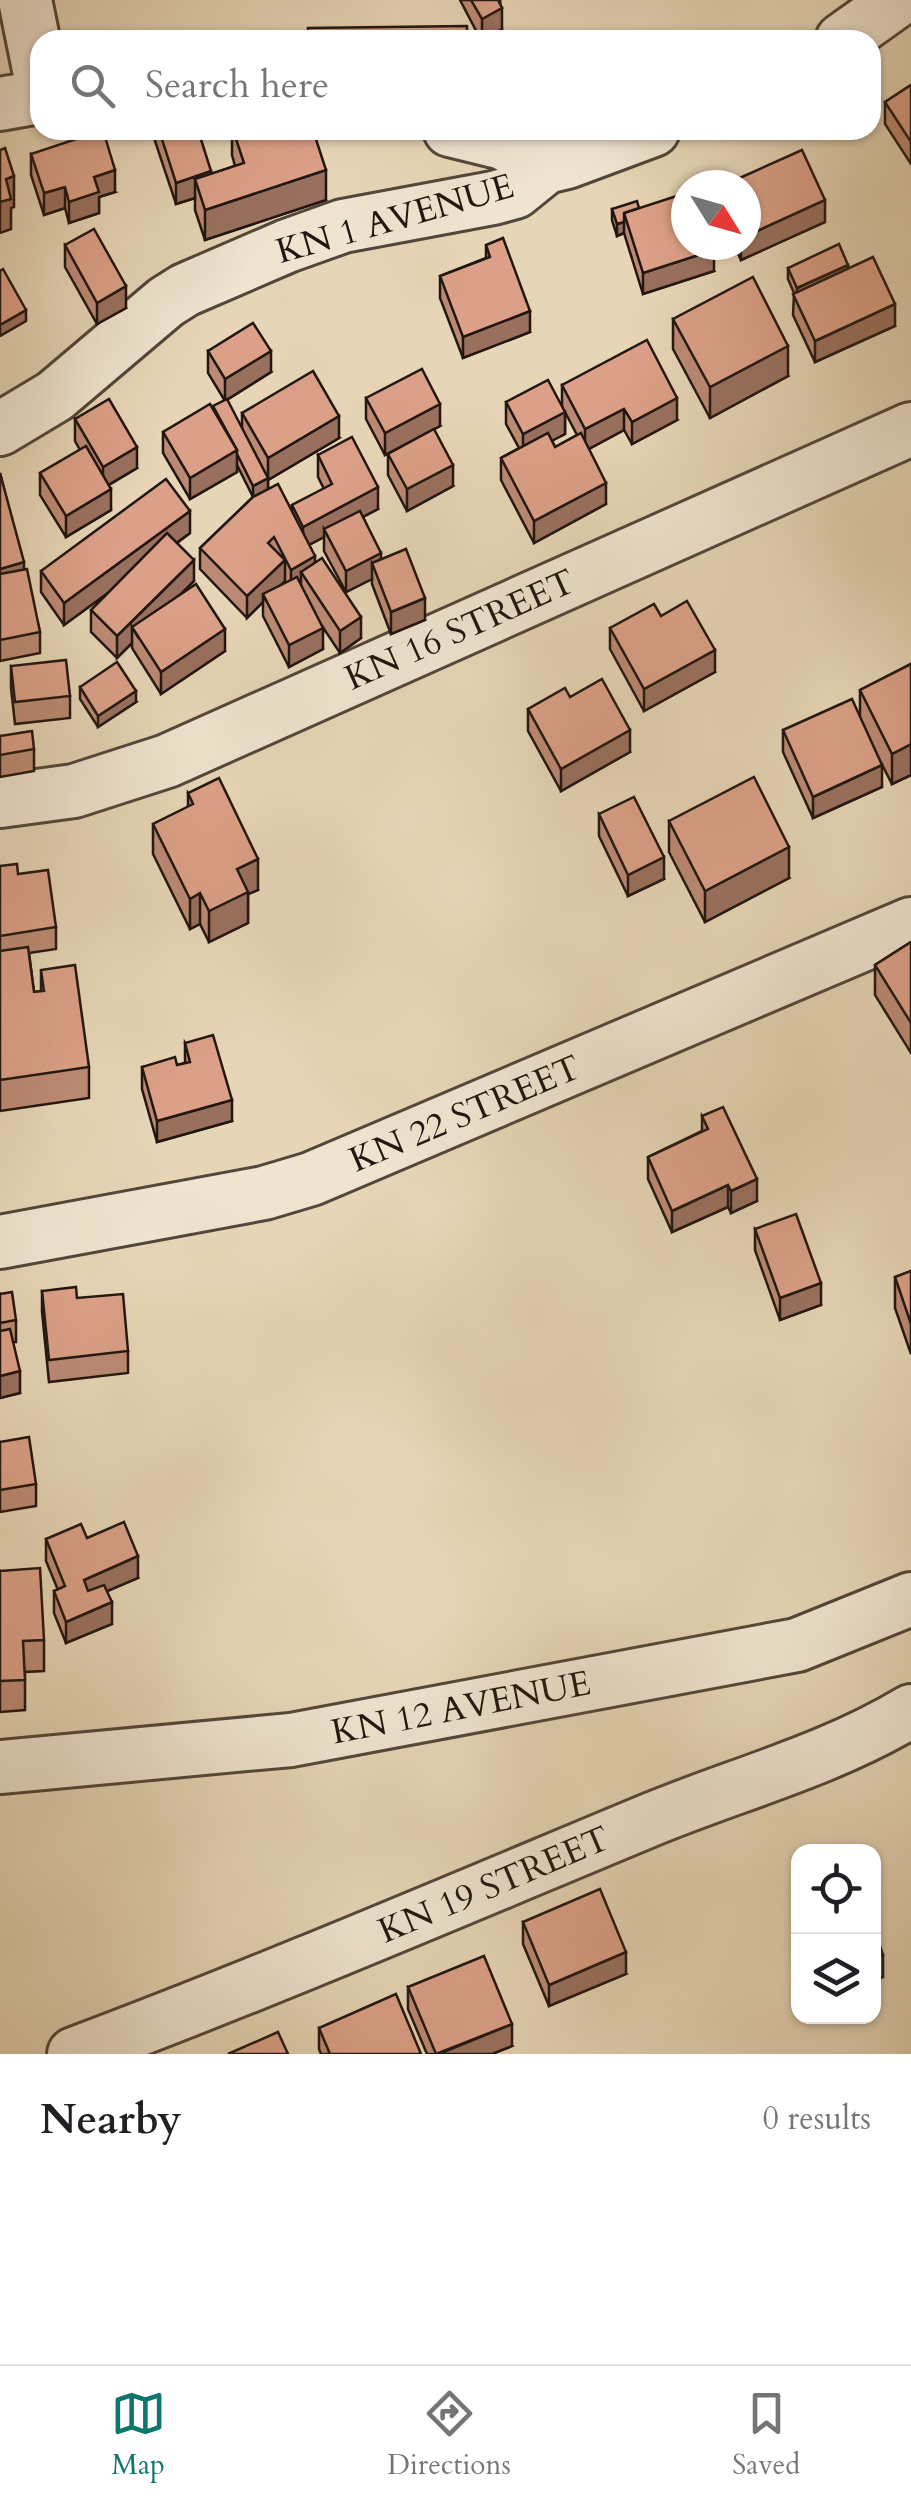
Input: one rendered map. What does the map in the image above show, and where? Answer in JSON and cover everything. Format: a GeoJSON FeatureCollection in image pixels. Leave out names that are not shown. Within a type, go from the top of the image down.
{"type":"FeatureCollection","features":[{"type":"Feature","properties":{"kind":"street"},"geometry":{"type":"LineString","coordinates":[[25,0],[31,30]]}},
{"type":"Feature","properties":{"kind":"street"},"geometry":{"type":"LineString","coordinates":[[856,30],[898,0]]}},
{"type":"Feature","properties":{"kind":"street"},"geometry":{"type":"LineString","coordinates":[[0,104],[30,98]]}},
{"type":"Feature","properties":{"kind":"street"},"geometry":{"type":"LineString","coordinates":[[492,140],[546,167]]}},
{"type":"Feature","properties":{"kind":"street","name":"KN 1 AVENUE"},"geometry":{"type":"LineString","coordinates":[[0,428],[55,396],[185,290],[343,226],[515,192],[546,167],[626,140]]}},
{"type":"Feature","properties":{"kind":"street","name":"KN 16 STREET"},"geometry":{"type":"LineString","coordinates":[[0,801],[74,790],[166,762],[911,429]]}},
{"type":"Feature","properties":{"kind":"street","name":"KN 22 STREET"},"geometry":{"type":"LineString","coordinates":[[0,1242],[264,1192],[311,1179],[911,924]]}},
{"type":"Feature","properties":{"kind":"street","name":"KN 12 AVENUE"},"geometry":{"type":"LineString","coordinates":[[0,1767],[291,1740],[797,1645],[911,1599]]}},
{"type":"Feature","properties":{"kind":"street","name":"KN 19 STREET"},"geometry":{"type":"LineString","coordinates":[[74,2054],[223,1998],[679,1808],[816,1759],[874,1733],[911,1710]]}},
{"type":"Feature","properties":{"kind":"building"},"geometry":{"type":"Polygon","coordinates":[[[471,0],[498,0],[502,8],[482,19],[471,0]]]}},
{"type":"Feature","properties":{"kind":"building"},"geometry":{"type":"Polygon","coordinates":[[[467,26],[467,30],[308,30],[467,26]]]}},
{"type":"Feature","properties":{"kind":"building"},"geometry":{"type":"Polygon","coordinates":[[[911,85],[911,142],[885,102],[911,85]]]}},
{"type":"Feature","properties":{"kind":"building"},"geometry":{"type":"Polygon","coordinates":[[[73,140],[106,140],[115,170],[94,177],[99,192],[69,202],[65,187],[44,193],[31,154],[73,140]]]}},
{"type":"Feature","properties":{"kind":"building"},"geometry":{"type":"Polygon","coordinates":[[[162,140],[201,140],[211,171],[176,183],[162,140]]]}},
{"type":"Feature","properties":{"kind":"building"},"geometry":{"type":"Polygon","coordinates":[[[236,140],[316,140],[326,170],[205,210],[195,179],[244,163],[236,140]]]}},
{"type":"Feature","properties":{"kind":"building"},"geometry":{"type":"Polygon","coordinates":[[[5,148],[14,176],[6,179],[11,199],[0,202],[0,150],[5,148]]]}},
{"type":"Feature","properties":{"kind":"building"},"geometry":{"type":"Polygon","coordinates":[[[802,150],[825,200],[761,229],[761,170],[757,170],[802,150]]]}},
{"type":"Feature","properties":{"kind":"building"},"geometry":{"type":"Polygon","coordinates":[[[671,198],[671,260],[683,260],[643,273],[624,213],[671,198]]]}},
{"type":"Feature","properties":{"kind":"building"},"geometry":{"type":"Polygon","coordinates":[[[637,201],[639,208],[624,213],[624,222],[617,224],[612,209],[637,201]]]}},
{"type":"Feature","properties":{"kind":"building"},"geometry":{"type":"Polygon","coordinates":[[[94,229],[126,286],[97,303],[65,245],[94,229]]]}},
{"type":"Feature","properties":{"kind":"building"},"geometry":{"type":"Polygon","coordinates":[[[503,238],[530,311],[463,337],[440,276],[490,257],[486,245],[503,238]]]}},
{"type":"Feature","properties":{"kind":"building"},"geometry":{"type":"Polygon","coordinates":[[[839,244],[848,265],[797,288],[788,268],[839,244]]]}},
{"type":"Feature","properties":{"kind":"building"},"geometry":{"type":"Polygon","coordinates":[[[873,257],[895,304],[815,341],[793,294],[873,257]]]}},
{"type":"Feature","properties":{"kind":"building"},"geometry":{"type":"Polygon","coordinates":[[[3,269],[26,310],[0,325],[0,271],[3,269]]]}},
{"type":"Feature","properties":{"kind":"building"},"geometry":{"type":"Polygon","coordinates":[[[753,277],[788,346],[710,387],[673,319],[753,277]]]}},
{"type":"Feature","properties":{"kind":"building"},"geometry":{"type":"Polygon","coordinates":[[[253,323],[271,351],[225,379],[208,351],[253,323]]]}},
{"type":"Feature","properties":{"kind":"building"},"geometry":{"type":"Polygon","coordinates":[[[647,340],[677,398],[632,422],[624,409],[585,429],[562,385],[647,340]]]}},
{"type":"Feature","properties":{"kind":"building"},"geometry":{"type":"Polygon","coordinates":[[[422,369],[440,404],[385,433],[366,398],[422,369]]]}},
{"type":"Feature","properties":{"kind":"building"},"geometry":{"type":"Polygon","coordinates":[[[313,371],[339,416],[268,458],[242,413],[313,371]]]}},
{"type":"Feature","properties":{"kind":"building"},"geometry":{"type":"Polygon","coordinates":[[[548,380],[565,412],[523,434],[506,402],[548,380]]]}},
{"type":"Feature","properties":{"kind":"building"},"geometry":{"type":"Polygon","coordinates":[[[109,399],[137,447],[103,467],[75,419],[109,399]]]}},
{"type":"Feature","properties":{"kind":"building"},"geometry":{"type":"Polygon","coordinates":[[[227,399],[268,478],[253,486],[213,406],[227,399]]]}},
{"type":"Feature","properties":{"kind":"building"},"geometry":{"type":"Polygon","coordinates":[[[210,404],[237,450],[190,478],[163,432],[210,404]]]}},
{"type":"Feature","properties":{"kind":"building"},"geometry":{"type":"Polygon","coordinates":[[[434,429],[453,465],[407,489],[388,454],[434,429]]]}},
{"type":"Feature","properties":{"kind":"building"},"geometry":{"type":"Polygon","coordinates":[[[548,433],[555,447],[581,433],[606,483],[534,521],[501,458],[548,433]]]}},
{"type":"Feature","properties":{"kind":"building"},"geometry":{"type":"Polygon","coordinates":[[[352,437],[378,487],[303,527],[292,505],[332,484],[318,455],[352,437]]]}},
{"type":"Feature","properties":{"kind":"building"},"geometry":{"type":"Polygon","coordinates":[[[86,446],[111,489],[66,516],[40,473],[86,446]]]}},
{"type":"Feature","properties":{"kind":"building"},"geometry":{"type":"Polygon","coordinates":[[[0,473],[24,562],[0,569],[0,473]]]}},
{"type":"Feature","properties":{"kind":"building"},"geometry":{"type":"Polygon","coordinates":[[[166,479],[190,511],[64,603],[41,571],[166,479]]]}},
{"type":"Feature","properties":{"kind":"building"},"geometry":{"type":"Polygon","coordinates":[[[278,484],[315,556],[291,570],[274,537],[268,543],[285,560],[247,596],[200,548],[253,497],[278,484]]]}},
{"type":"Feature","properties":{"kind":"building"},"geometry":{"type":"Polygon","coordinates":[[[360,511],[381,553],[346,571],[324,529],[360,511]]]}},
{"type":"Feature","properties":{"kind":"building"},"geometry":{"type":"Polygon","coordinates":[[[167,533],[194,560],[117,636],[91,610],[167,533]]]}},
{"type":"Feature","properties":{"kind":"building"},"geometry":{"type":"Polygon","coordinates":[[[406,549],[425,598],[391,612],[372,563],[406,549]]]}},
{"type":"Feature","properties":{"kind":"building"},"geometry":{"type":"Polygon","coordinates":[[[322,558],[361,617],[340,631],[301,572],[322,558]]]}},
{"type":"Feature","properties":{"kind":"building"},"geometry":{"type":"Polygon","coordinates":[[[27,569],[40,632],[0,640],[0,574],[27,569]]]}},
{"type":"Feature","properties":{"kind":"building"},"geometry":{"type":"Polygon","coordinates":[[[297,577],[323,628],[289,645],[263,594],[297,577]]]}},
{"type":"Feature","properties":{"kind":"building"},"geometry":{"type":"Polygon","coordinates":[[[196,584],[225,629],[161,672],[132,627],[196,584]]]}},
{"type":"Feature","properties":{"kind":"building"},"geometry":{"type":"Polygon","coordinates":[[[687,601],[715,650],[644,689],[610,628],[654,604],[661,616],[687,601]]]}},
{"type":"Feature","properties":{"kind":"building"},"geometry":{"type":"Polygon","coordinates":[[[66,660],[70,696],[15,702],[11,666],[66,660]]]}},
{"type":"Feature","properties":{"kind":"building"},"geometry":{"type":"Polygon","coordinates":[[[117,662],[136,691],[98,716],[80,687],[117,662]]]}},
{"type":"Feature","properties":{"kind":"building"},"geometry":{"type":"Polygon","coordinates":[[[911,664],[911,744],[892,754],[860,690],[911,664]]]}},
{"type":"Feature","properties":{"kind":"building"},"geometry":{"type":"Polygon","coordinates":[[[602,679],[630,730],[561,769],[528,709],[565,688],[570,697],[602,679]]]}},
{"type":"Feature","properties":{"kind":"building"},"geometry":{"type":"Polygon","coordinates":[[[852,699],[882,765],[813,797],[783,730],[852,699]]]}},
{"type":"Feature","properties":{"kind":"building"},"geometry":{"type":"Polygon","coordinates":[[[32,731],[34,749],[0,755],[0,736],[32,731]]]}},
{"type":"Feature","properties":{"kind":"building"},"geometry":{"type":"Polygon","coordinates":[[[754,777],[789,847],[705,891],[669,821],[754,777]]]}},
{"type":"Feature","properties":{"kind":"building"},"geometry":{"type":"Polygon","coordinates":[[[219,778],[258,859],[237,869],[248,892],[209,911],[200,893],[190,899],[153,824],[193,804],[188,793],[219,778]]]}},
{"type":"Feature","properties":{"kind":"building"},"geometry":{"type":"Polygon","coordinates":[[[634,797],[664,857],[628,875],[599,814],[634,797]]]}},
{"type":"Feature","properties":{"kind":"building"},"geometry":{"type":"Polygon","coordinates":[[[17,864],[18,874],[48,870],[56,927],[0,936],[0,866],[17,864]]]}},
{"type":"Feature","properties":{"kind":"building"},"geometry":{"type":"Polygon","coordinates":[[[911,942],[911,1023],[875,965],[911,942]]]}},
{"type":"Feature","properties":{"kind":"building"},"geometry":{"type":"Polygon","coordinates":[[[28,947],[34,992],[44,991],[41,970],[75,965],[89,1067],[0,1080],[0,951],[28,947]]]}},
{"type":"Feature","properties":{"kind":"building"},"geometry":{"type":"Polygon","coordinates":[[[213,1035],[232,1100],[157,1121],[142,1067],[175,1057],[177,1065],[190,1062],[185,1043],[213,1035]]]}},
{"type":"Feature","properties":{"kind":"building"},"geometry":{"type":"Polygon","coordinates":[[[723,1107],[757,1179],[731,1191],[728,1185],[672,1211],[648,1157],[708,1129],[702,1116],[723,1107]]]}},
{"type":"Feature","properties":{"kind":"building"},"geometry":{"type":"Polygon","coordinates":[[[796,1214],[821,1283],[780,1298],[755,1229],[796,1214]]]}},
{"type":"Feature","properties":{"kind":"building"},"geometry":{"type":"Polygon","coordinates":[[[911,1271],[911,1324],[895,1277],[911,1271]]]}},
{"type":"Feature","properties":{"kind":"building"},"geometry":{"type":"Polygon","coordinates":[[[76,1287],[77,1298],[123,1294],[128,1351],[49,1360],[42,1291],[76,1287]]]}},
{"type":"Feature","properties":{"kind":"building"},"geometry":{"type":"Polygon","coordinates":[[[12,1292],[16,1320],[0,1323],[0,1294],[12,1292]]]}},
{"type":"Feature","properties":{"kind":"building"},"geometry":{"type":"Polygon","coordinates":[[[10,1329],[20,1371],[0,1376],[0,1331],[10,1329]]]}},
{"type":"Feature","properties":{"kind":"building"},"geometry":{"type":"Polygon","coordinates":[[[29,1437],[36,1484],[0,1490],[0,1442],[29,1437]]]}},
{"type":"Feature","properties":{"kind":"building"},"geometry":{"type":"Polygon","coordinates":[[[124,1522],[138,1556],[84,1580],[88,1591],[104,1585],[112,1602],[66,1622],[54,1591],[65,1586],[46,1539],[81,1524],[87,1538],[124,1522]]]}},
{"type":"Feature","properties":{"kind":"building"},"geometry":{"type":"Polygon","coordinates":[[[40,1568],[44,1640],[23,1641],[25,1680],[0,1681],[0,1571],[40,1568]]]}},
{"type":"Feature","properties":{"kind":"building"},"geometry":{"type":"Polygon","coordinates":[[[600,1889],[626,1952],[549,1985],[523,1922],[600,1889]]]}},
{"type":"Feature","properties":{"kind":"building"},"geometry":{"type":"Polygon","coordinates":[[[484,1956],[512,2024],[436,2054],[408,1987],[484,1956]]]}},
{"type":"Feature","properties":{"kind":"building"},"geometry":{"type":"Polygon","coordinates":[[[396,1994],[421,2054],[330,2054],[319,2028],[396,1994]]]}},
{"type":"Feature","properties":{"kind":"building"},"geometry":{"type":"Polygon","coordinates":[[[278,2032],[288,2054],[228,2054],[278,2032]]]}}]}
